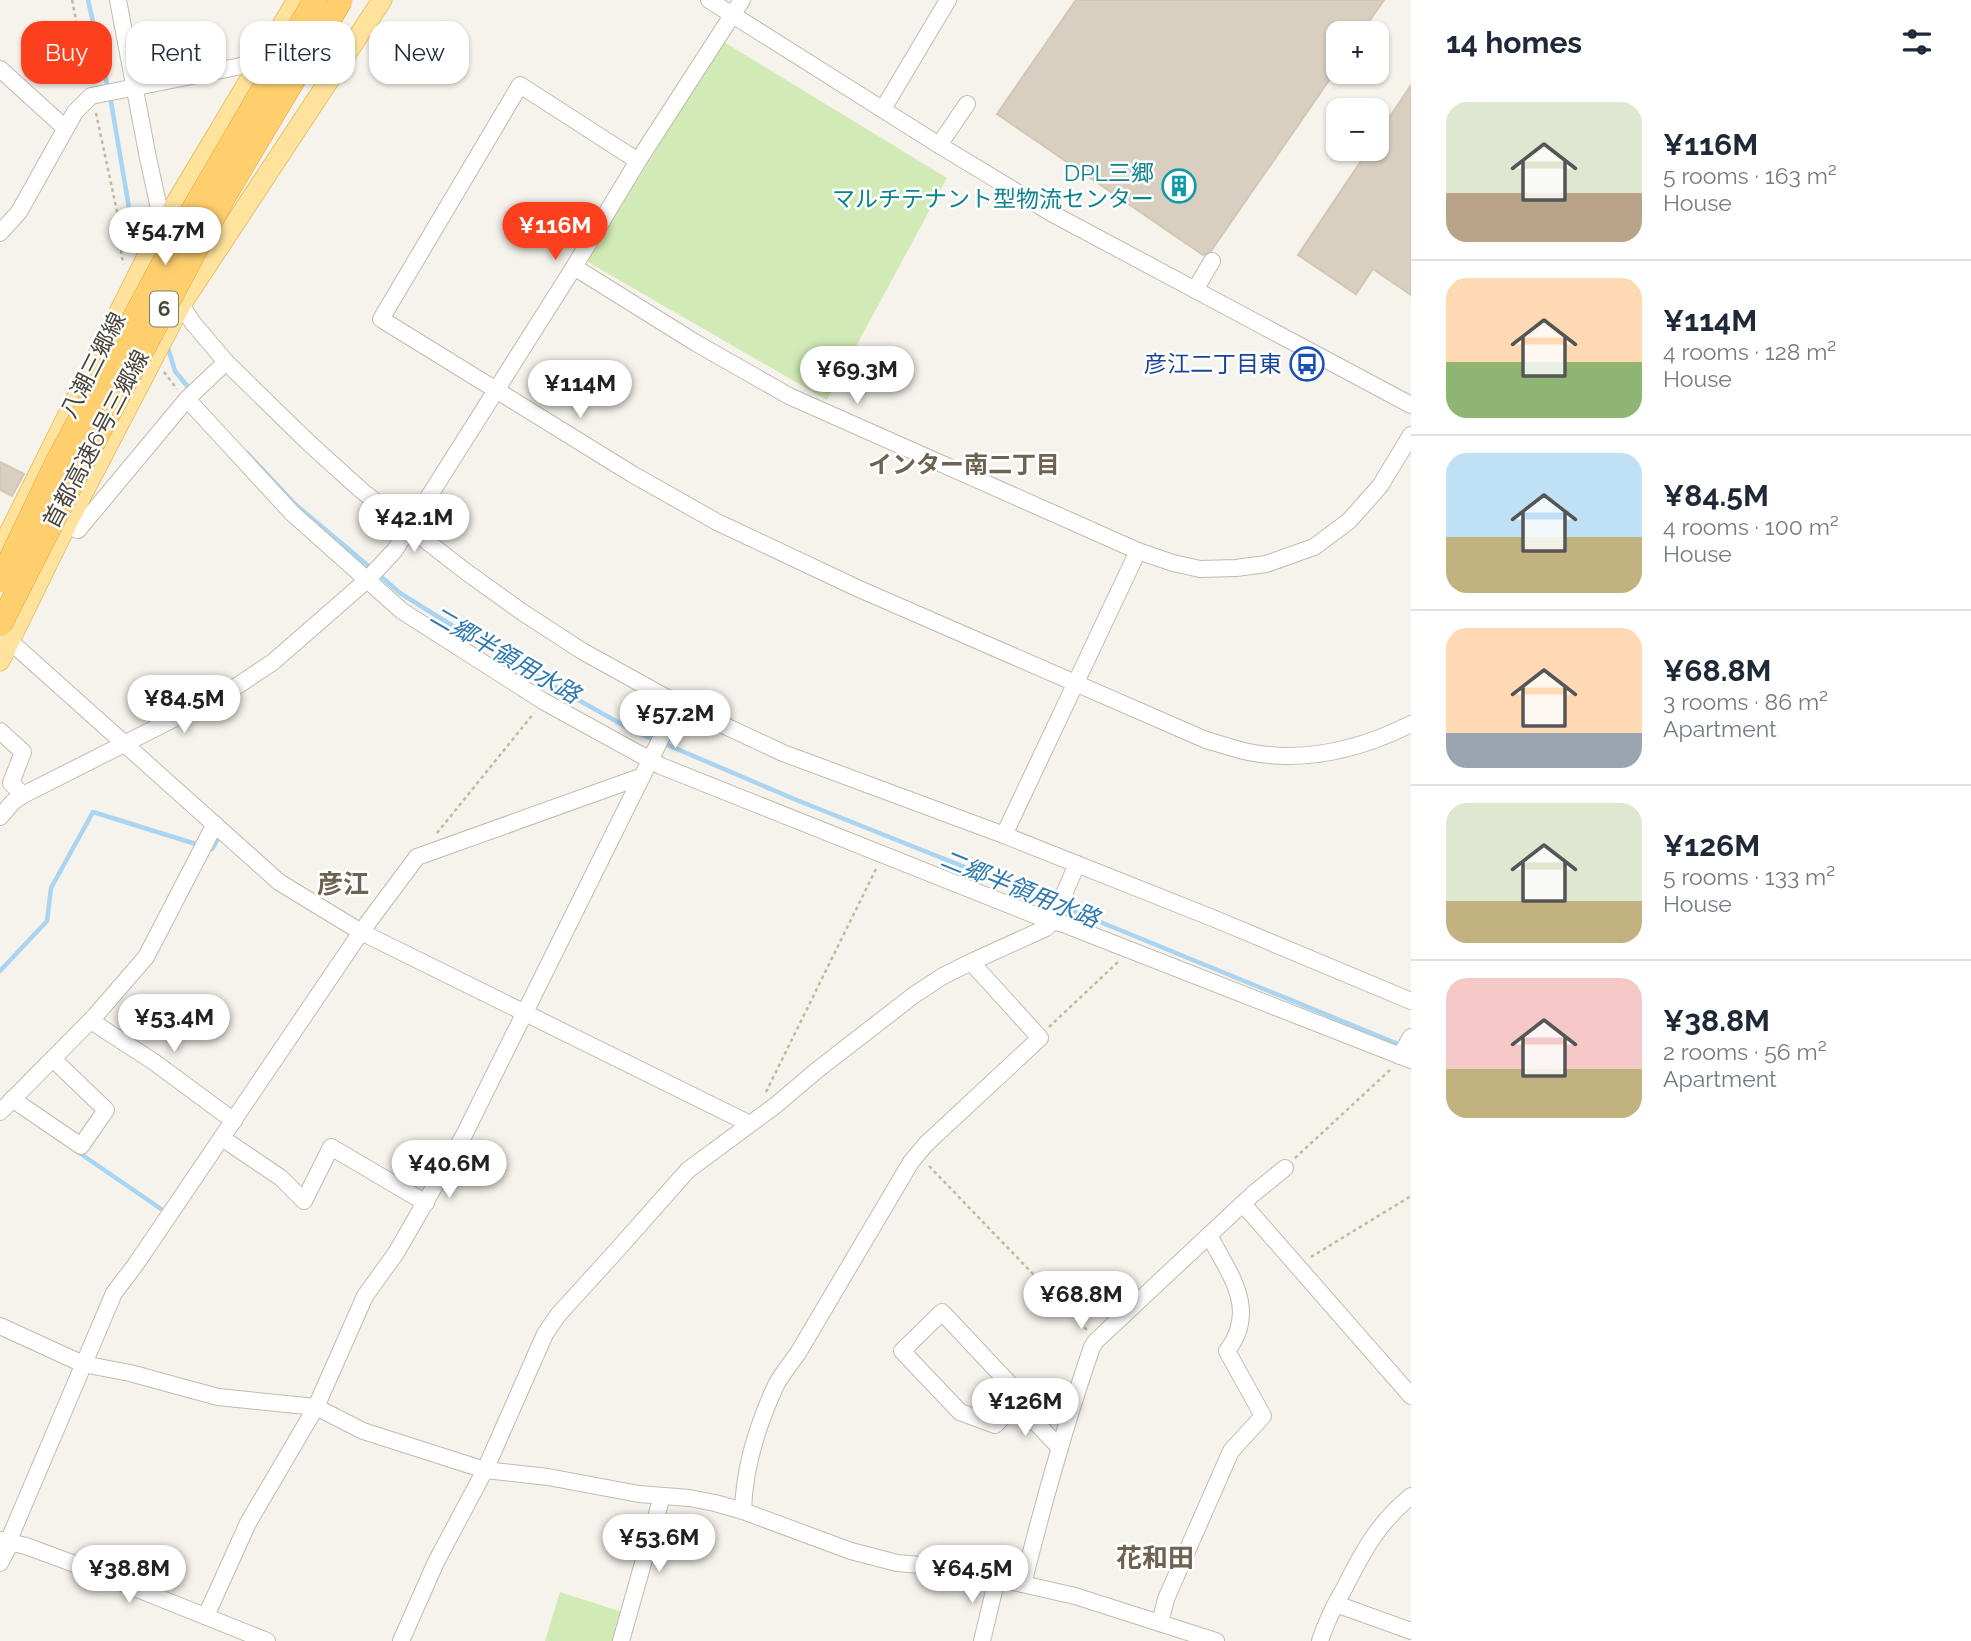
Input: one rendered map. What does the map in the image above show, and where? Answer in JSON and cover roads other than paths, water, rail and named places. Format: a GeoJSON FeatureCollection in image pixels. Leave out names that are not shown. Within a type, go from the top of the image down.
{"type":"FeatureCollection","features":[{"type":"Feature","properties":{"kind":"highway","name":"首都高速6号三郷線"},"geometry":{"type":"LineString","coordinates":[[0,581],[57,462],[180,232],[315,0]]}},
{"type":"Feature","properties":{"kind":"highway","name":"首都高速6号三郷線"},"geometry":{"type":"LineString","coordinates":[[3,633],[82,464],[224,197],[341,0]]}},
{"type":"Feature","properties":{"kind":"highway"},"geometry":{"type":"LineString","coordinates":[[224,197],[280,122],[360,0]]}},
{"type":"Feature","properties":{"kind":"main road","name":"八潮三郷線"},"geometry":{"type":"LineString","coordinates":[[285,21],[297,0]]}},
{"type":"Feature","properties":{"kind":"main road"},"geometry":{"type":"LineString","coordinates":[[0,662],[3,633],[158,360],[181,305],[382,0]]}},
{"type":"Feature","properties":{"kind":"main road","name":"八潮三郷線"},"geometry":{"type":"LineString","coordinates":[[0,551],[162,226],[247,84]]}},
{"type":"Feature","properties":{"kind":"street"},"geometry":{"type":"LineString","coordinates":[[118,0],[162,226],[181,305],[192,323],[226,362],[310,444],[408,529],[522,612],[582,650],[678,704],[783,753],[1004,835],[1410,998]]}},
{"type":"Feature","properties":{"kind":"street"},"geometry":{"type":"LineString","coordinates":[[709,0],[1053,214],[1411,405]]}},
{"type":"Feature","properties":{"kind":"street"},"geometry":{"type":"LineString","coordinates":[[0,817],[23,795],[253,677],[367,580],[408,529],[742,0]]}},
{"type":"Feature","properties":{"kind":"street"},"geometry":{"type":"LineString","coordinates":[[883,109],[948,0]]}},
{"type":"Feature","properties":{"kind":"street"},"geometry":{"type":"LineString","coordinates":[[0,233],[19,212],[75,112],[91,96],[240,67]]}},
{"type":"Feature","properties":{"kind":"street"},"geometry":{"type":"LineString","coordinates":[[0,69],[65,128]]}},
{"type":"Feature","properties":{"kind":"street"},"geometry":{"type":"LineString","coordinates":[[638,161],[520,85],[381,318],[632,474],[717,522],[857,588],[1206,740],[1248,752],[1277,755],[1339,751],[1387,736],[1411,724]]}},
{"type":"Feature","properties":{"kind":"street"},"geometry":{"type":"LineString","coordinates":[[939,145],[967,104]]}},
{"type":"Feature","properties":{"kind":"street"},"geometry":{"type":"LineString","coordinates":[[1195,289],[1212,261]]}},
{"type":"Feature","properties":{"kind":"street"},"geometry":{"type":"LineString","coordinates":[[574,267],[695,343],[789,396],[1138,551],[1200,569],[1266,564],[1314,547],[1349,521],[1380,486],[1411,435]]}},
{"type":"Feature","properties":{"kind":"street"},"geometry":{"type":"LineString","coordinates":[[24,503],[41,493],[64,504],[68,512],[67,523],[78,530],[187,398],[226,362]]}},
{"type":"Feature","properties":{"kind":"street"},"geometry":{"type":"LineString","coordinates":[[187,398],[292,513],[402,611],[544,701],[649,760],[1052,922],[1132,949],[1405,1058],[1411,1037]]}},
{"type":"Feature","properties":{"kind":"street"},"geometry":{"type":"LineString","coordinates":[[1004,835],[1138,551]]}},
{"type":"Feature","properties":{"kind":"street"},"geometry":{"type":"LineString","coordinates":[[3,633],[279,882],[361,932],[750,1124]]}},
{"type":"Feature","properties":{"kind":"street"},"geometry":{"type":"LineString","coordinates":[[205,1616],[248,1523],[316,1407],[365,1296],[396,1253],[464,1135],[678,704]]}},
{"type":"Feature","properties":{"kind":"street"},"geometry":{"type":"LineString","coordinates":[[0,731],[23,752],[11,783],[23,795]]}},
{"type":"Feature","properties":{"kind":"street"},"geometry":{"type":"LineString","coordinates":[[0,1563],[6,1541],[114,1293],[361,932],[417,857],[640,777]]}},
{"type":"Feature","properties":{"kind":"street"},"geometry":{"type":"LineString","coordinates":[[0,1112],[91,1021],[146,957],[215,824]]}},
{"type":"Feature","properties":{"kind":"street"},"geometry":{"type":"LineString","coordinates":[[401,1641],[436,1562],[485,1470],[550,1325],[688,1170],[897,1007],[943,976],[1046,928],[1052,922],[1077,864]]}},
{"type":"Feature","properties":{"kind":"street"},"geometry":{"type":"LineString","coordinates":[[743,1511],[744,1485],[759,1428],[777,1383],[798,1353],[917,1153],[1040,1038],[971,962]]}},
{"type":"Feature","properties":{"kind":"street"},"geometry":{"type":"LineString","coordinates":[[91,1021],[154,1062],[234,1121]]}},
{"type":"Feature","properties":{"kind":"street"},"geometry":{"type":"LineString","coordinates":[[12,1099],[81,1146],[106,1110],[54,1059]]}},
{"type":"Feature","properties":{"kind":"street"},"geometry":{"type":"LineString","coordinates":[[222,1138],[281,1178],[304,1200],[331,1147],[426,1203]]}},
{"type":"Feature","properties":{"kind":"street"},"geometry":{"type":"LineString","coordinates":[[1023,1584],[1070,1410],[1096,1340],[1284,1168]]}},
{"type":"Feature","properties":{"kind":"street"},"geometry":{"type":"LineString","coordinates":[[1243,1204],[1411,1396]]}},
{"type":"Feature","properties":{"kind":"street"},"geometry":{"type":"LineString","coordinates":[[1160,1623],[1166,1599],[1231,1451],[1263,1416],[1227,1351],[1237,1334],[1242,1308],[1238,1292],[1209,1235]]}},
{"type":"Feature","properties":{"kind":"street"},"geometry":{"type":"LineString","coordinates":[[942,1312],[1019,1394],[1017,1403],[995,1425],[960,1412],[902,1351],[942,1312]]}},
{"type":"Feature","properties":{"kind":"street"},"geometry":{"type":"LineString","coordinates":[[0,1326],[83,1364],[130,1373],[218,1397],[316,1407],[363,1431],[485,1470],[548,1476],[639,1494],[689,1498],[743,1511],[851,1552],[897,1563],[953,1568],[1074,1596],[1216,1641]]}},
{"type":"Feature","properties":{"kind":"street"},"geometry":{"type":"LineString","coordinates":[[1017,1403],[1060,1448]]}},
{"type":"Feature","properties":{"kind":"street"},"geometry":{"type":"LineString","coordinates":[[621,1641],[662,1496]]}},
{"type":"Feature","properties":{"kind":"street"},"geometry":{"type":"LineString","coordinates":[[1320,1641],[1324,1627],[1372,1537],[1385,1520],[1411,1496]]}},
{"type":"Feature","properties":{"kind":"street"},"geometry":{"type":"LineString","coordinates":[[6,1541],[90,1570],[267,1641]]}},
{"type":"Feature","properties":{"kind":"street"},"geometry":{"type":"LineString","coordinates":[[982,1641],[997,1578]]}},
{"type":"Feature","properties":{"kind":"street"},"geometry":{"type":"LineString","coordinates":[[1336,1604],[1411,1630]]}},
{"type":"Feature","properties":{"kind":"waterway","name":"二郷半領用水路"},"geometry":{"type":"LineString","coordinates":[[88,0],[108,88]]}},
{"type":"Feature","properties":{"kind":"waterway","name":"二郷半領用水路"},"geometry":{"type":"LineString","coordinates":[[110,96],[139,256]]}},
{"type":"Feature","properties":{"kind":"waterway","name":"二郷半領用水路"},"geometry":{"type":"LineString","coordinates":[[167,345],[175,371],[192,392]]}},
{"type":"Feature","properties":{"kind":"waterway","name":"二郷半領用水路"},"geometry":{"type":"LineString","coordinates":[[247,453],[296,505],[371,568]]}},
{"type":"Feature","properties":{"kind":"waterway","name":"二郷半領用水路"},"geometry":{"type":"LineString","coordinates":[[378,574],[400,593],[504,658],[637,733],[655,740]]}},
{"type":"Feature","properties":{"kind":"waterway","name":"二郷半領用水路"},"geometry":{"type":"LineString","coordinates":[[663,743],[794,799],[1403,1046]]}},
{"type":"Feature","properties":{"kind":"waterway"},"geometry":{"type":"LineString","coordinates":[[0,971],[47,921],[51,888],[93,812],[199,845]]}},
{"type":"Feature","properties":{"kind":"waterway"},"geometry":{"type":"LineString","coordinates":[[208,848],[212,849],[219,837],[223,839]]}},
{"type":"Feature","properties":{"kind":"waterway"},"geometry":{"type":"LineString","coordinates":[[78,1152],[164,1211]]}},
{"type":"Feature","properties":{"kind":"place","name":"DPL三郷 マルチテナント型物流センター"},"geometry":{"type":"Point","coordinates":[1179,186]}},
{"type":"Feature","properties":{"kind":"place","name":"彦江二丁目東"},"geometry":{"type":"Point","coordinates":[1307,364]}},
{"type":"Feature","properties":{"kind":"district","name":"インター南二丁目"},"geometry":{"type":"Point","coordinates":[964,465]}},
{"type":"Feature","properties":{"kind":"district","name":"彦江"},"geometry":{"type":"Point","coordinates":[343,884]}},
{"type":"Feature","properties":{"kind":"district","name":"花和田"},"geometry":{"type":"Point","coordinates":[1155,1558]}}]}
